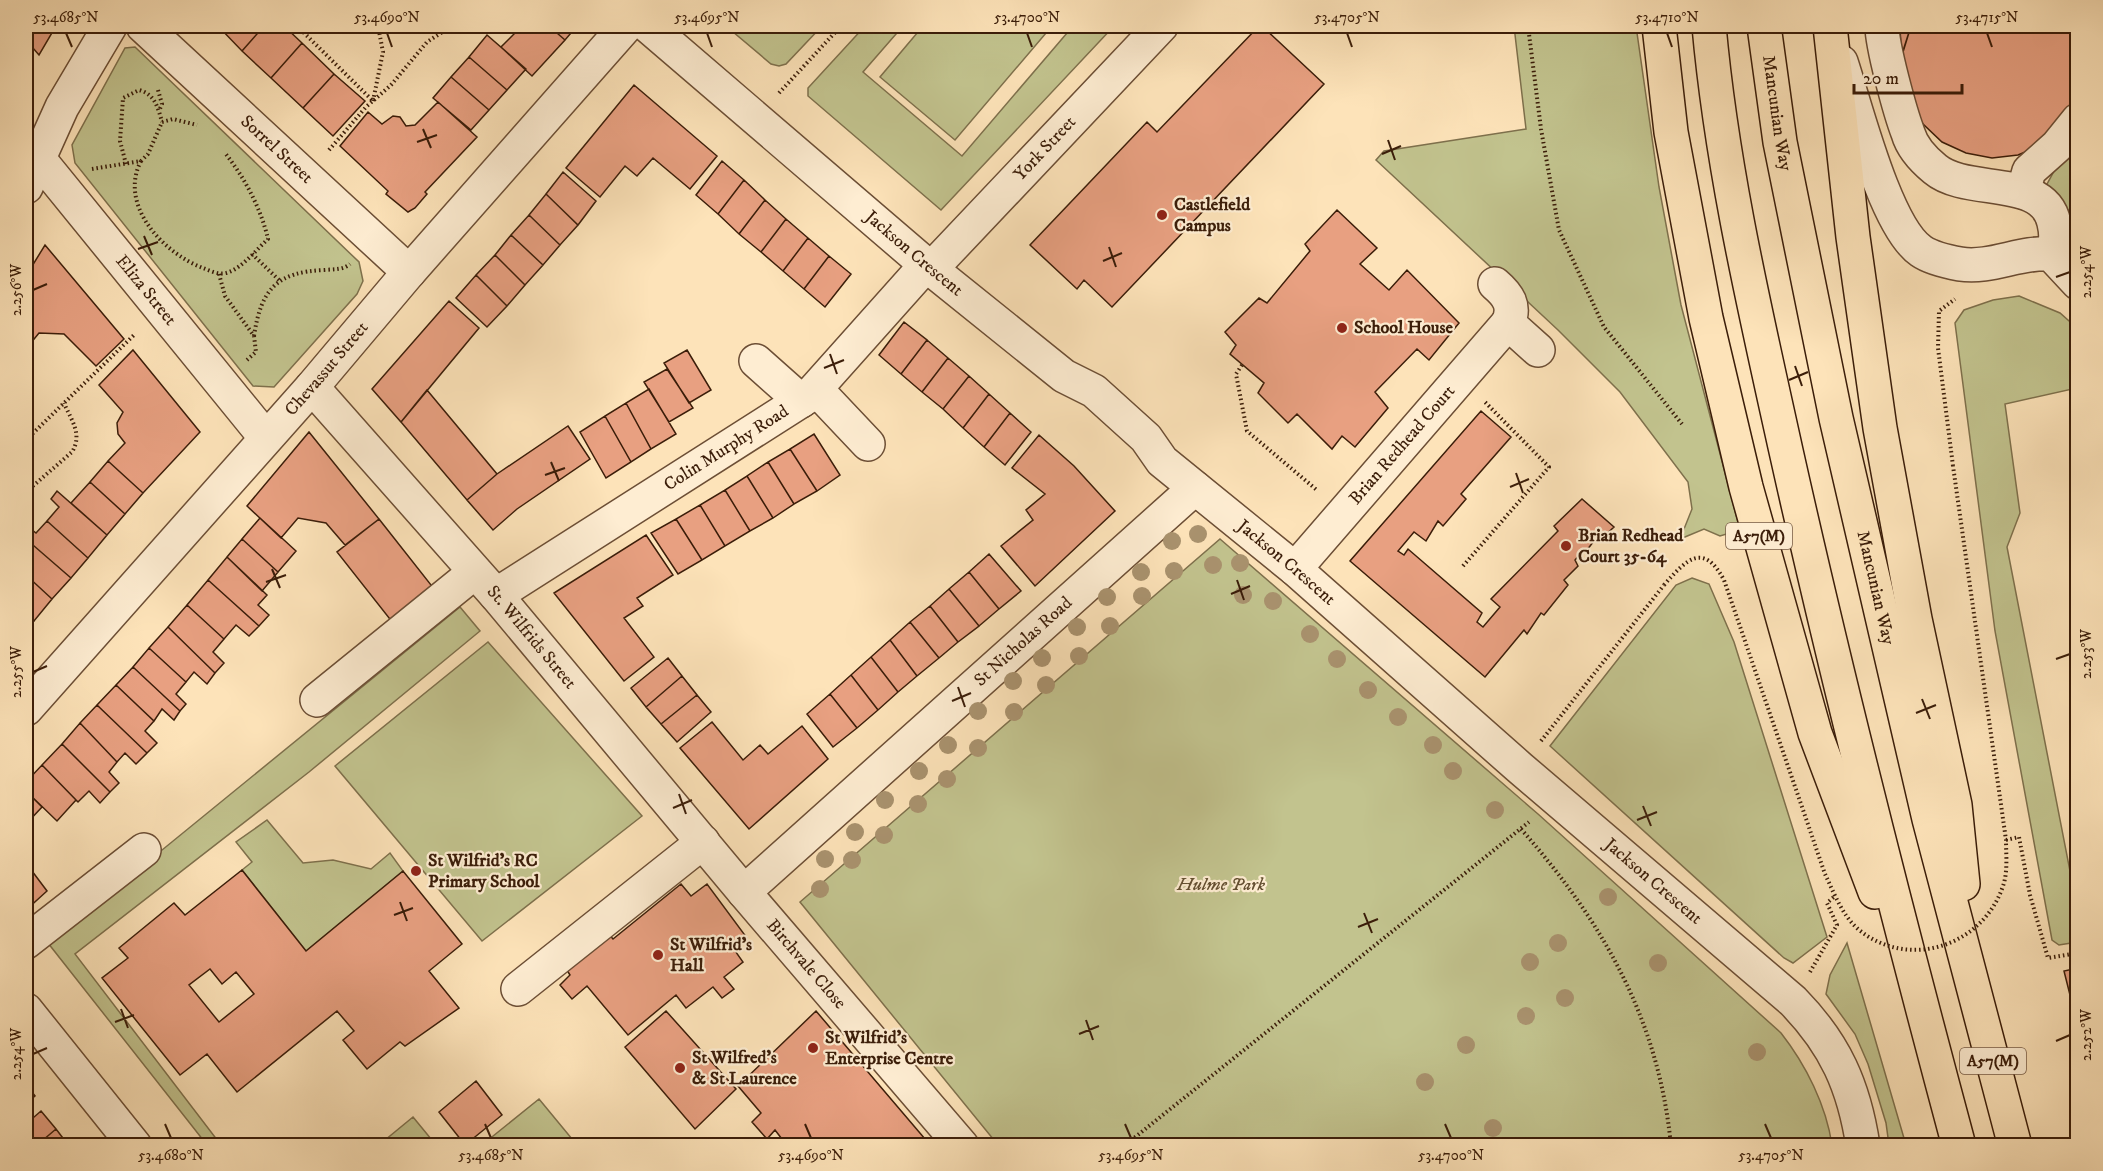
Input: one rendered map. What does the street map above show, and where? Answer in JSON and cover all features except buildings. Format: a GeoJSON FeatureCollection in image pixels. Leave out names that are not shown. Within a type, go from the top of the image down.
{"type":"FeatureCollection","features":[{"type":"Feature","properties":{"kind":"highway","name":"A57(M)"},"geometry":{"type":"LineString","coordinates":[[1659,26],[1675,155],[1706,318],[1746,487],[1815,733],[1927,1028]]}},
{"type":"Feature","properties":{"kind":"highway","name":"A57(M)"},"geometry":{"type":"LineString","coordinates":[[1709,26],[1718,111],[1732,201],[1772,387],[1833,654],[1959,1146]]}},
{"type":"Feature","properties":{"kind":"highway","name":"Mancunian Way"},"geometry":{"type":"LineString","coordinates":[[1764,26],[1779,142],[1836,418],[1929,819],[2015,1140]]}},
{"type":"Feature","properties":{"kind":"highway","name":"A57(M)"},"geometry":{"type":"LineString","coordinates":[[1831,29],[1853,237],[1880,428],[1915,619],[1955,805],[1975,993]]}},
{"type":"Feature","properties":{"kind":"street"},"geometry":{"type":"LineString","coordinates":[[30,163],[110,26]]}},
{"type":"Feature","properties":{"kind":"street","name":"Sorrel Street"},"geometry":{"type":"LineString","coordinates":[[143,26],[409,272]]}},
{"type":"Feature","properties":{"kind":"street","name":"Chevassut Street"},"geometry":{"type":"LineString","coordinates":[[26,709],[312,387],[409,272],[626,26]]}},
{"type":"Feature","properties":{"kind":"street","name":"Jackson Crescent"},"geometry":{"type":"LineString","coordinates":[[648,26],[929,267],[1064,376],[1094,391],[1146,438],[1162,461],[1295,569],[1520,768],[1793,1001],[1814,1023],[1832,1048],[1855,1100],[1863,1146]]}},
{"type":"Feature","properties":{"kind":"street","name":"York Street"},"geometry":{"type":"LineString","coordinates":[[929,267],[1161,26]]}},
{"type":"Feature","properties":{"kind":"street"},"geometry":{"type":"LineString","coordinates":[[1882,26],[1908,134],[1919,153],[1937,171],[1955,180],[2023,192],[2042,202],[2053,217],[2057,236],[2051,254]]}},
{"type":"Feature","properties":{"kind":"street"},"geometry":{"type":"LineString","coordinates":[[1831,29],[1886,198],[1907,237],[1922,252],[1961,264],[1978,264],[2037,253],[2051,254],[2078,283]]}},
{"type":"Feature","properties":{"kind":"street"},"geometry":{"type":"LineString","coordinates":[[2023,192],[2029,171],[2057,146],[2078,120]]}},
{"type":"Feature","properties":{"kind":"street","name":"Eliza Street"},"geometry":{"type":"LineString","coordinates":[[30,163],[266,438]]}},
{"type":"Feature","properties":{"kind":"street","name":"Colin Murphy Road"},"geometry":{"type":"LineString","coordinates":[[317,700],[485,583],[809,395],[929,267]]}},
{"type":"Feature","properties":{"kind":"street"},"geometry":{"type":"LineString","coordinates":[[1495,284],[1506,294],[1510,303],[1512,314],[1508,323],[1538,350]]}},
{"type":"Feature","properties":{"kind":"street","name":"Brian Redhead Court"},"geometry":{"type":"LineString","coordinates":[[1295,569],[1508,323]]}},
{"type":"Feature","properties":{"kind":"street"},"geometry":{"type":"LineString","coordinates":[[756,361],[809,395],[868,444]]}},
{"type":"Feature","properties":{"kind":"street","name":"St. Wilfrids Street"},"geometry":{"type":"LineString","coordinates":[[312,387],[485,583],[744,892]]}},
{"type":"Feature","properties":{"kind":"street","name":"St Nicholas Road"},"geometry":{"type":"LineString","coordinates":[[744,892],[1195,488]]}},
{"type":"Feature","properties":{"kind":"street"},"geometry":{"type":"LineString","coordinates":[[518,989],[703,842]]}},
{"type":"Feature","properties":{"kind":"street"},"geometry":{"type":"LineString","coordinates":[[26,942],[144,850]]}},
{"type":"Feature","properties":{"kind":"street","name":"Birchvale Close"},"geometry":{"type":"LineString","coordinates":[[744,892],[962,1146]]}},
{"type":"Feature","properties":{"kind":"street"},"geometry":{"type":"LineString","coordinates":[[26,1010],[135,1146]]}},
{"type":"Feature","properties":{"kind":"path"},"geometry":{"type":"LineString","coordinates":[[297,26],[373,101]]}},
{"type":"Feature","properties":{"kind":"path"},"geometry":{"type":"LineString","coordinates":[[373,101],[383,52],[382,35],[378,26]]}},
{"type":"Feature","properties":{"kind":"path"},"geometry":{"type":"LineString","coordinates":[[329,151],[373,101],[391,85],[427,42],[447,29],[464,26]]}},
{"type":"Feature","properties":{"kind":"path"},"geometry":{"type":"LineString","coordinates":[[774,98],[841,26]]}},
{"type":"Feature","properties":{"kind":"path"},"geometry":{"type":"LineString","coordinates":[[1528,26],[1541,129],[1559,230],[1604,327],[1682,424]]}},
{"type":"Feature","properties":{"kind":"path"},"geometry":{"type":"LineString","coordinates":[[126,164],[120,141],[123,98],[139,90],[147,92],[154,99],[162,122],[148,154],[141,161],[134,176],[136,195],[143,217],[155,235],[171,250],[194,264],[219,274],[230,272],[268,239],[265,227],[237,168],[223,150]]}},
{"type":"Feature","properties":{"kind":"path"},"geometry":{"type":"LineString","coordinates":[[162,122],[173,119],[202,126],[205,121]]}},
{"type":"Feature","properties":{"kind":"path"},"geometry":{"type":"LineString","coordinates":[[85,170],[141,161]]}},
{"type":"Feature","properties":{"kind":"path"},"geometry":{"type":"LineString","coordinates":[[252,254],[279,280]]}},
{"type":"Feature","properties":{"kind":"path"},"geometry":{"type":"LineString","coordinates":[[242,365],[256,352],[254,336],[261,307],[279,280],[303,271],[345,268],[353,262]]}},
{"type":"Feature","properties":{"kind":"path"},"geometry":{"type":"LineString","coordinates":[[219,274],[225,296],[254,336]]}},
{"type":"Feature","properties":{"kind":"path"},"geometry":{"type":"LineString","coordinates":[[1520,768],[1664,585],[1685,562],[1700,557],[1709,559],[1716,565],[1724,580],[1835,896],[1849,920],[1858,929],[1886,944],[1914,950],[1931,949],[1955,943],[1980,923],[2000,895],[2005,883],[2006,840],[1938,348],[1939,311],[1954,299],[1961,298]]}},
{"type":"Feature","properties":{"kind":"path"},"geometry":{"type":"LineString","coordinates":[[26,440],[137,333]]}},
{"type":"Feature","properties":{"kind":"path"},"geometry":{"type":"LineString","coordinates":[[1242,365],[1236,374],[1247,431],[1320,492],[1327,484]]}},
{"type":"Feature","properties":{"kind":"path"},"geometry":{"type":"LineString","coordinates":[[1461,377],[1549,467],[1463,566]]}},
{"type":"Feature","properties":{"kind":"path"},"geometry":{"type":"LineString","coordinates":[[26,492],[72,452],[76,445],[77,431],[64,403]]}},
{"type":"Feature","properties":{"kind":"path"},"geometry":{"type":"LineString","coordinates":[[1124,1146],[1558,800]]}},
{"type":"Feature","properties":{"kind":"path"},"geometry":{"type":"LineString","coordinates":[[1521,829],[1554,867],[1587,911],[1631,990],[1649,1034],[1660,1074],[1671,1146]]}},
{"type":"Feature","properties":{"kind":"path"},"geometry":{"type":"LineString","coordinates":[[2006,840],[2019,837],[2030,896],[2048,958],[2078,953]]}},
{"type":"Feature","properties":{"kind":"path"},"geometry":{"type":"LineString","coordinates":[[1804,982],[1838,925],[1827,903],[1835,896]]}},
{"type":"Feature","properties":{"kind":"green space"},"geometry":{"type":"Polygon","coordinates":[[[726,26],[822,26],[786,64],[779,66],[771,64],[726,26]]]}},
{"type":"Feature","properties":{"kind":"green space"},"geometry":{"type":"Polygon","coordinates":[[[865,26],[903,26],[863,72],[962,156],[1073,26],[1114,26],[941,210],[808,96],[808,88],[865,26]]]}},
{"type":"Feature","properties":{"kind":"green space"},"geometry":{"type":"Polygon","coordinates":[[[923,26],[1052,26],[955,140],[880,77],[923,26]]]}},
{"type":"Feature","properties":{"kind":"green space"},"geometry":{"type":"Polygon","coordinates":[[[1514,26],[1636,26],[1659,187],[1681,305],[1740,530],[1720,536],[1704,529],[1680,539],[1692,509],[1688,482],[1620,392],[1558,330],[1376,160],[1384,151],[1526,129],[1514,26]]]}},
{"type":"Feature","properties":{"kind":"green space"},"geometry":{"type":"Polygon","coordinates":[[[135,47],[359,262],[363,281],[357,294],[274,387],[253,386],[75,163],[72,145],[125,48],[135,47]]]}},
{"type":"Feature","properties":{"kind":"green space"},"geometry":{"type":"Polygon","coordinates":[[[2077,145],[2077,226],[2073,231],[2072,214],[2046,186],[2059,162],[2077,145]]]}},
{"type":"Feature","properties":{"kind":"green space"},"geometry":{"type":"Polygon","coordinates":[[[2019,296],[2060,313],[2077,328],[2077,388],[2005,404],[2020,513],[2007,547],[2077,907],[2077,942],[2059,945],[2052,940],[1995,631],[1955,323],[1964,310],[1993,300],[2019,296]]]}},
{"type":"Feature","properties":{"kind":"green space","name":"Hulme Park"},"geometry":{"type":"Polygon","coordinates":[[[1220,539],[1538,814],[1781,1033],[1799,1058],[1814,1086],[1825,1115],[1832,1145],[998,1145],[800,902],[1220,539]]]}},
{"type":"Feature","properties":{"kind":"green space"},"geometry":{"type":"Polygon","coordinates":[[[1692,578],[1709,584],[1734,642],[1827,937],[1793,963],[1784,958],[1550,746],[1676,585],[1692,578]]]}},
{"type":"Feature","properties":{"kind":"green space"},"geometry":{"type":"Polygon","coordinates":[[[460,607],[480,631],[309,772],[75,954],[221,1145],[207,1145],[48,943],[460,607]]]}},
{"type":"Feature","properties":{"kind":"green space"},"geometry":{"type":"Polygon","coordinates":[[[488,642],[642,816],[482,941],[335,766],[488,642]]]}},
{"type":"Feature","properties":{"kind":"green space"},"geometry":{"type":"Polygon","coordinates":[[[267,820],[303,863],[333,860],[371,869],[390,853],[403,871],[306,951],[242,870],[252,862],[236,842],[267,820]]]}},
{"type":"Feature","properties":{"kind":"green space"},"geometry":{"type":"Polygon","coordinates":[[[1847,943],[1906,1145],[1889,1145],[1886,1123],[1868,1064],[1855,1034],[1826,994],[1830,975],[1847,943]]]}},
{"type":"Feature","properties":{"kind":"green space"},"geometry":{"type":"Polygon","coordinates":[[[539,1099],[577,1145],[482,1145],[539,1099]]]}},
{"type":"Feature","properties":{"kind":"green space"},"geometry":{"type":"Polygon","coordinates":[[[413,1117],[436,1145],[379,1145],[413,1117]]]}},
{"type":"Feature","properties":{"kind":"place","name":"Castlefield Campus"},"geometry":{"type":"Point","coordinates":[1162,215]}},
{"type":"Feature","properties":{"kind":"place","name":"School House"},"geometry":{"type":"Point","coordinates":[1342,328]}},
{"type":"Feature","properties":{"kind":"place","name":"Brian Redhead Court 35-64"},"geometry":{"type":"Point","coordinates":[1566,546]}},
{"type":"Feature","properties":{"kind":"place","name":"St Wilfrid's RC Primary School"},"geometry":{"type":"Point","coordinates":[416,871]}},
{"type":"Feature","properties":{"kind":"place","name":"St Wilfrid's Hall"},"geometry":{"type":"Point","coordinates":[658,955]}},
{"type":"Feature","properties":{"kind":"place","name":"St Wilfrid’s Enterprise Centre"},"geometry":{"type":"Point","coordinates":[813,1048]}},
{"type":"Feature","properties":{"kind":"place","name":"St Wilfred's & St Laurence"},"geometry":{"type":"Point","coordinates":[680,1068]}}]}
